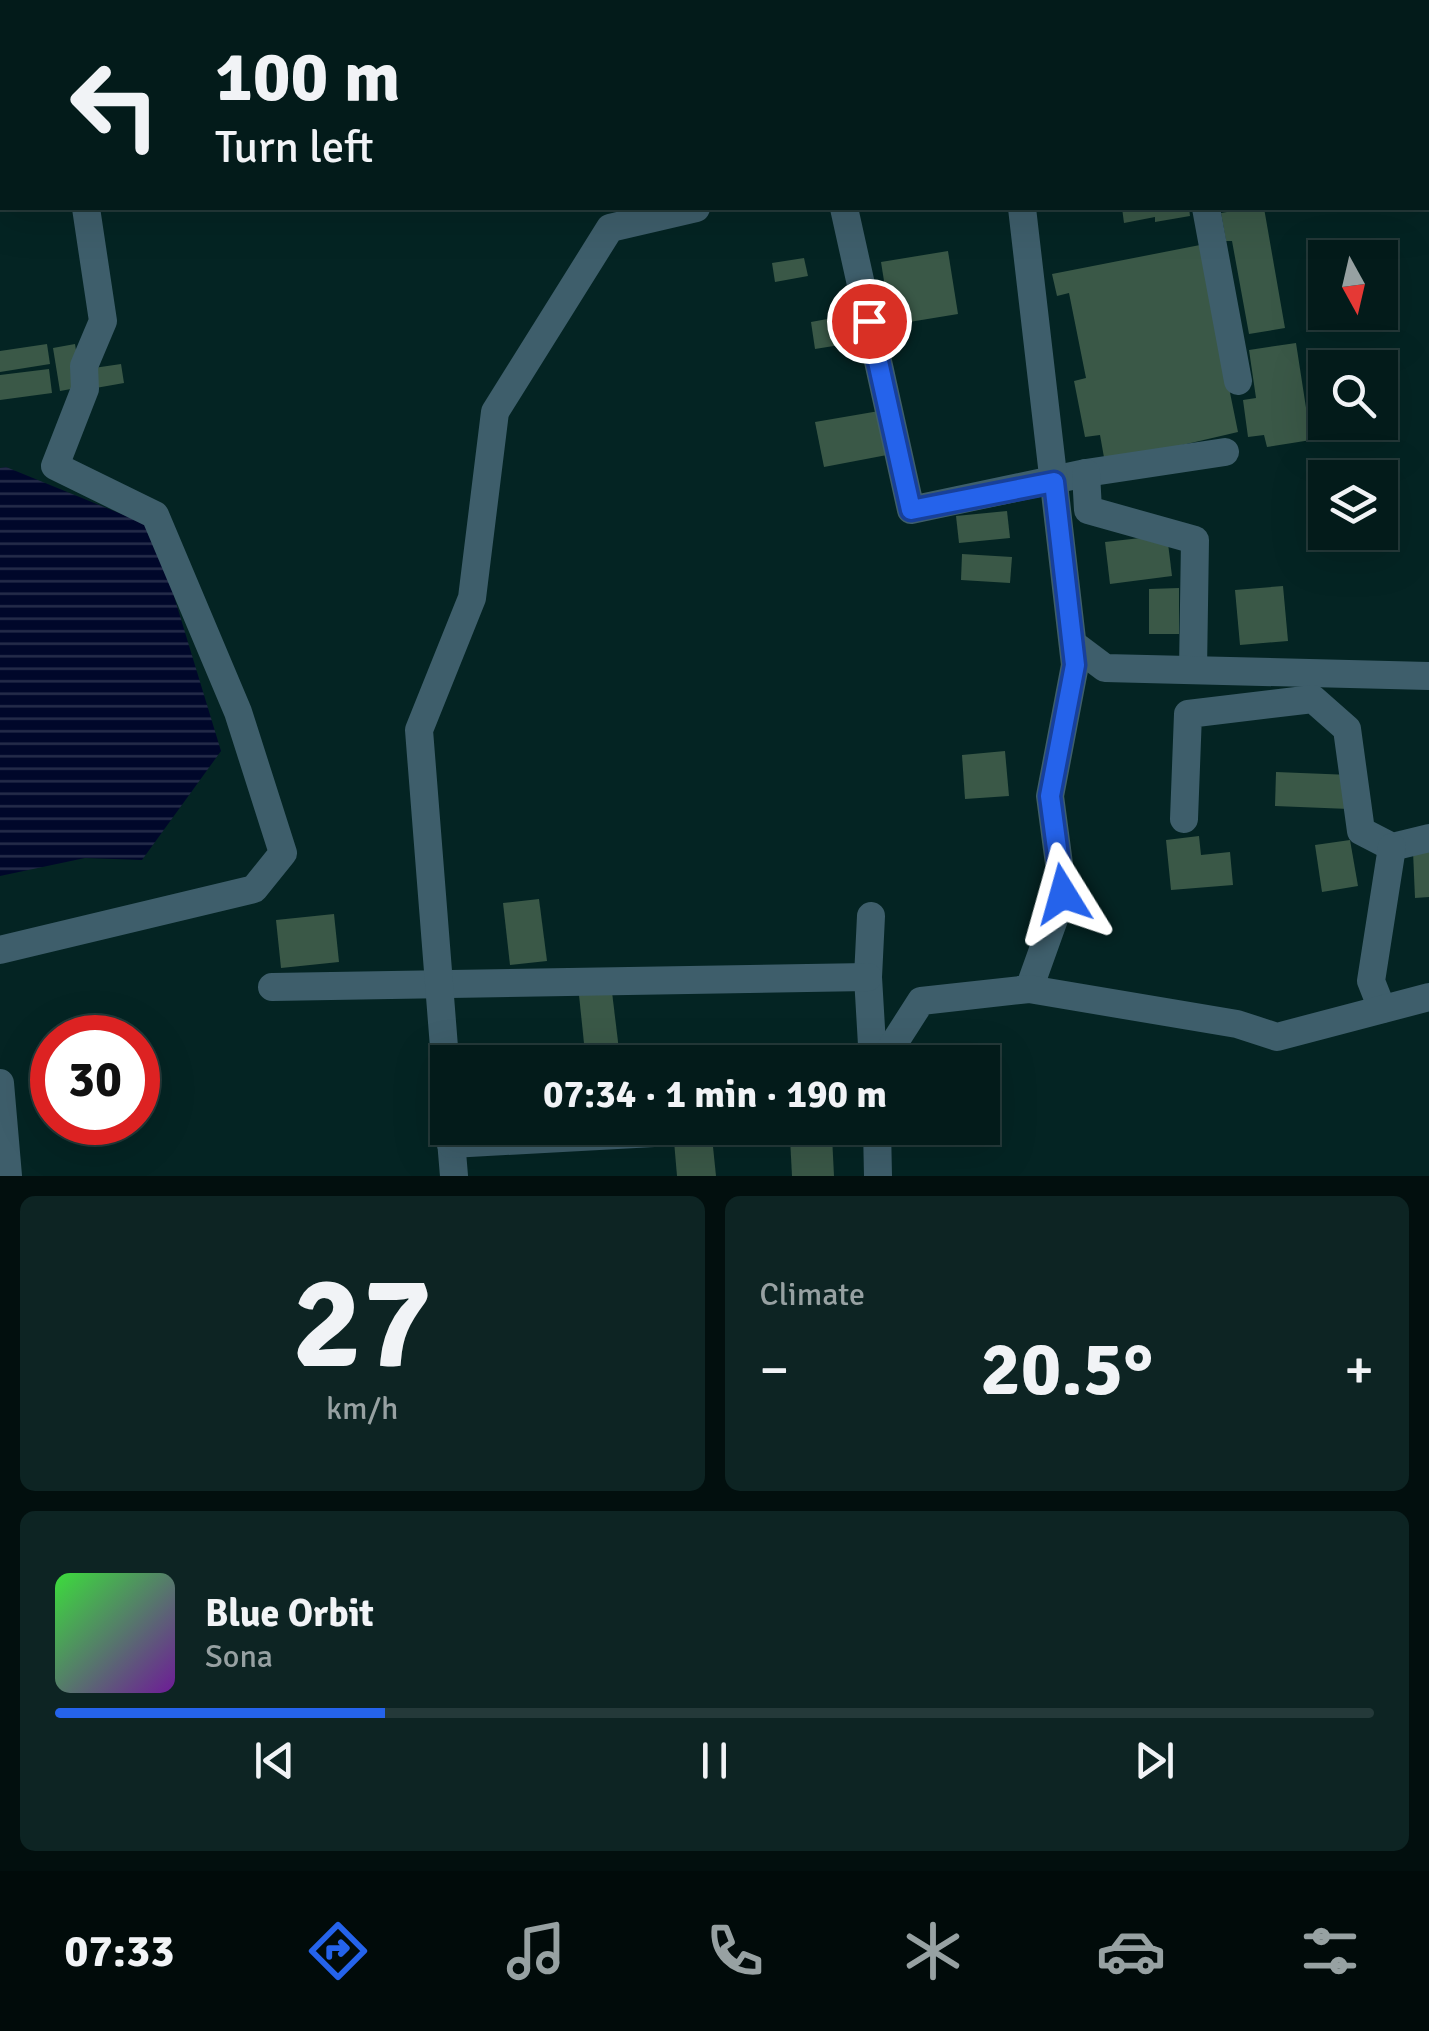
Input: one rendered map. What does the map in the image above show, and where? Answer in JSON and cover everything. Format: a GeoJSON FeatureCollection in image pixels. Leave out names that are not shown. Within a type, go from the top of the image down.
{"type":"FeatureCollection","features":[{"type":"Feature","properties":{"kind":"street"},"geometry":{"type":"LineString","coordinates":[[0,950],[254,889],[283,854],[238,712],[155,515],[55,466],[85,389],[84,366],[104,321],[86,210]]}},
{"type":"Feature","properties":{"kind":"street"},"geometry":{"type":"LineString","coordinates":[[443,1045],[419,730],[472,598],[495,412],[610,228],[687,210]]}},
{"type":"Feature","properties":{"kind":"street"},"geometry":{"type":"LineString","coordinates":[[844,210],[911,510],[1086,474],[1224,452]]}},
{"type":"Feature","properties":{"kind":"street"},"geometry":{"type":"LineString","coordinates":[[1022,210],[1075,665],[1050,796],[1063,894],[1029,989]]}},
{"type":"Feature","properties":{"kind":"street"},"geometry":{"type":"LineString","coordinates":[[1206,210],[1238,381]]}},
{"type":"Feature","properties":{"kind":"street"},"geometry":{"type":"LineString","coordinates":[[1086,474],[1088,510],[1196,540],[1193,670]]}},
{"type":"Feature","properties":{"kind":"street"},"geometry":{"type":"LineString","coordinates":[[1073,644],[1105,668],[1429,676]]}},
{"type":"Feature","properties":{"kind":"street"},"geometry":{"type":"LineString","coordinates":[[1184,819],[1188,714],[1313,699],[1347,729],[1361,831],[1392,847],[1429,838]]}},
{"type":"Feature","properties":{"kind":"street"},"geometry":{"type":"LineString","coordinates":[[1382,1009],[1371,981],[1392,847]]}},
{"type":"Feature","properties":{"kind":"street"},"geometry":{"type":"LineString","coordinates":[[871,916],[868,977],[873,1045]]}},
{"type":"Feature","properties":{"kind":"street"},"geometry":{"type":"LineString","coordinates":[[272,987],[868,977]]}},
{"type":"Feature","properties":{"kind":"street"},"geometry":{"type":"LineString","coordinates":[[893,1045],[921,1001],[1029,989],[1237,1024],[1276,1037],[1429,996]]}},
{"type":"Feature","properties":{"kind":"street"},"geometry":{"type":"LineString","coordinates":[[1,1098],[8,1176]]}},
{"type":"Feature","properties":{"kind":"street"},"geometry":{"type":"LineString","coordinates":[[452,1145],[454,1176]]}},
{"type":"Feature","properties":{"kind":"street"},"geometry":{"type":"LineString","coordinates":[[877,1145],[878,1176]]}},
{"type":"Feature","properties":{"kind":"water"},"geometry":{"type":"Polygon","coordinates":[[[6,467],[153,527],[221,751],[142,860],[85,858],[0,876],[0,468],[6,467]]]}},
{"type":"Feature","properties":{"kind":"building"},"geometry":{"type":"Polygon","coordinates":[[[1122,210],[1189,210],[1190,216],[1124,223],[1122,210]]]}},
{"type":"Feature","properties":{"kind":"building"},"geometry":{"type":"Polygon","coordinates":[[[1264,210],[1285,328],[1249,334],[1232,241],[1226,241],[1221,213],[1264,210]]]}},
{"type":"Feature","properties":{"kind":"building"},"geometry":{"type":"Polygon","coordinates":[[[1200,245],[1238,432],[1105,463],[1100,435],[1085,437],[1074,381],[1086,378],[1069,293],[1057,296],[1052,274],[1200,245]]]}},
{"type":"Feature","properties":{"kind":"building"},"geometry":{"type":"Polygon","coordinates":[[[948,251],[958,314],[891,325],[881,262],[948,251]]]}},
{"type":"Feature","properties":{"kind":"building"},"geometry":{"type":"Polygon","coordinates":[[[804,258],[808,276],[775,282],[772,263],[804,258]]]}},
{"type":"Feature","properties":{"kind":"building"},"geometry":{"type":"Polygon","coordinates":[[[860,313],[865,341],[815,349],[811,322],[860,313]]]}},
{"type":"Feature","properties":{"kind":"building"},"geometry":{"type":"Polygon","coordinates":[[[1296,343],[1311,440],[1267,447],[1264,435],[1248,437],[1243,400],[1256,398],[1249,350],[1296,343]]]}},
{"type":"Feature","properties":{"kind":"building"},"geometry":{"type":"Polygon","coordinates":[[[47,344],[50,364],[0,372],[0,351],[47,344]]]}},
{"type":"Feature","properties":{"kind":"building"},"geometry":{"type":"Polygon","coordinates":[[[75,344],[82,387],[60,391],[53,348],[75,344]]]}},
{"type":"Feature","properties":{"kind":"building"},"geometry":{"type":"Polygon","coordinates":[[[121,364],[124,383],[90,389],[87,369],[121,364]]]}},
{"type":"Feature","properties":{"kind":"building"},"geometry":{"type":"Polygon","coordinates":[[[49,369],[52,393],[0,400],[0,375],[49,369]]]}},
{"type":"Feature","properties":{"kind":"building"},"geometry":{"type":"Polygon","coordinates":[[[879,411],[887,455],[824,467],[815,422],[879,411]]]}},
{"type":"Feature","properties":{"kind":"building"},"geometry":{"type":"Polygon","coordinates":[[[1007,511],[1010,538],[959,543],[956,516],[1007,511]]]}},
{"type":"Feature","properties":{"kind":"building"},"geometry":{"type":"Polygon","coordinates":[[[1167,535],[1172,576],[1110,584],[1105,542],[1167,535]]]}},
{"type":"Feature","properties":{"kind":"building"},"geometry":{"type":"Polygon","coordinates":[[[962,554],[1012,557],[1010,583],[961,580],[962,554]]]}},
{"type":"Feature","properties":{"kind":"building"},"geometry":{"type":"Polygon","coordinates":[[[1283,586],[1288,641],[1240,645],[1235,590],[1283,586]]]}},
{"type":"Feature","properties":{"kind":"building"},"geometry":{"type":"Polygon","coordinates":[[[1179,588],[1179,634],[1149,634],[1149,589],[1179,588]]]}},
{"type":"Feature","properties":{"kind":"building"},"geometry":{"type":"Polygon","coordinates":[[[1005,751],[1009,796],[965,799],[962,755],[1005,751]]]}},
{"type":"Feature","properties":{"kind":"building"},"geometry":{"type":"Polygon","coordinates":[[[1276,772],[1351,775],[1349,809],[1275,806],[1276,772]]]}},
{"type":"Feature","properties":{"kind":"building"},"geometry":{"type":"Polygon","coordinates":[[[1199,836],[1201,855],[1230,852],[1233,885],[1171,890],[1166,840],[1199,836]]]}},
{"type":"Feature","properties":{"kind":"building"},"geometry":{"type":"Polygon","coordinates":[[[1350,840],[1358,886],[1322,892],[1315,845],[1350,840]]]}},
{"type":"Feature","properties":{"kind":"building"},"geometry":{"type":"Polygon","coordinates":[[[1429,850],[1429,897],[1415,898],[1413,851],[1429,850]]]}},
{"type":"Feature","properties":{"kind":"building"},"geometry":{"type":"Polygon","coordinates":[[[539,899],[547,961],[510,965],[503,903],[539,899]]]}},
{"type":"Feature","properties":{"kind":"building"},"geometry":{"type":"Polygon","coordinates":[[[334,914],[339,962],[281,968],[276,920],[334,914]]]}},
{"type":"Feature","properties":{"kind":"building"},"geometry":{"type":"Polygon","coordinates":[[[612,992],[618,1045],[584,1045],[579,995],[612,992]]]}},
{"type":"Feature","properties":{"kind":"building"},"geometry":{"type":"Polygon","coordinates":[[[674,1145],[713,1145],[716,1176],[677,1176],[674,1145]]]}},
{"type":"Feature","properties":{"kind":"building"},"geometry":{"type":"Polygon","coordinates":[[[790,1145],[832,1145],[834,1176],[792,1176],[790,1145]]]}},
{"type":"Feature","properties":{"kind":"route"},"geometry":{"type":"LineString","coordinates":[[869,321],[911,510],[1054,482],[1075,665],[1050,796],[1063,894]]}}]}
